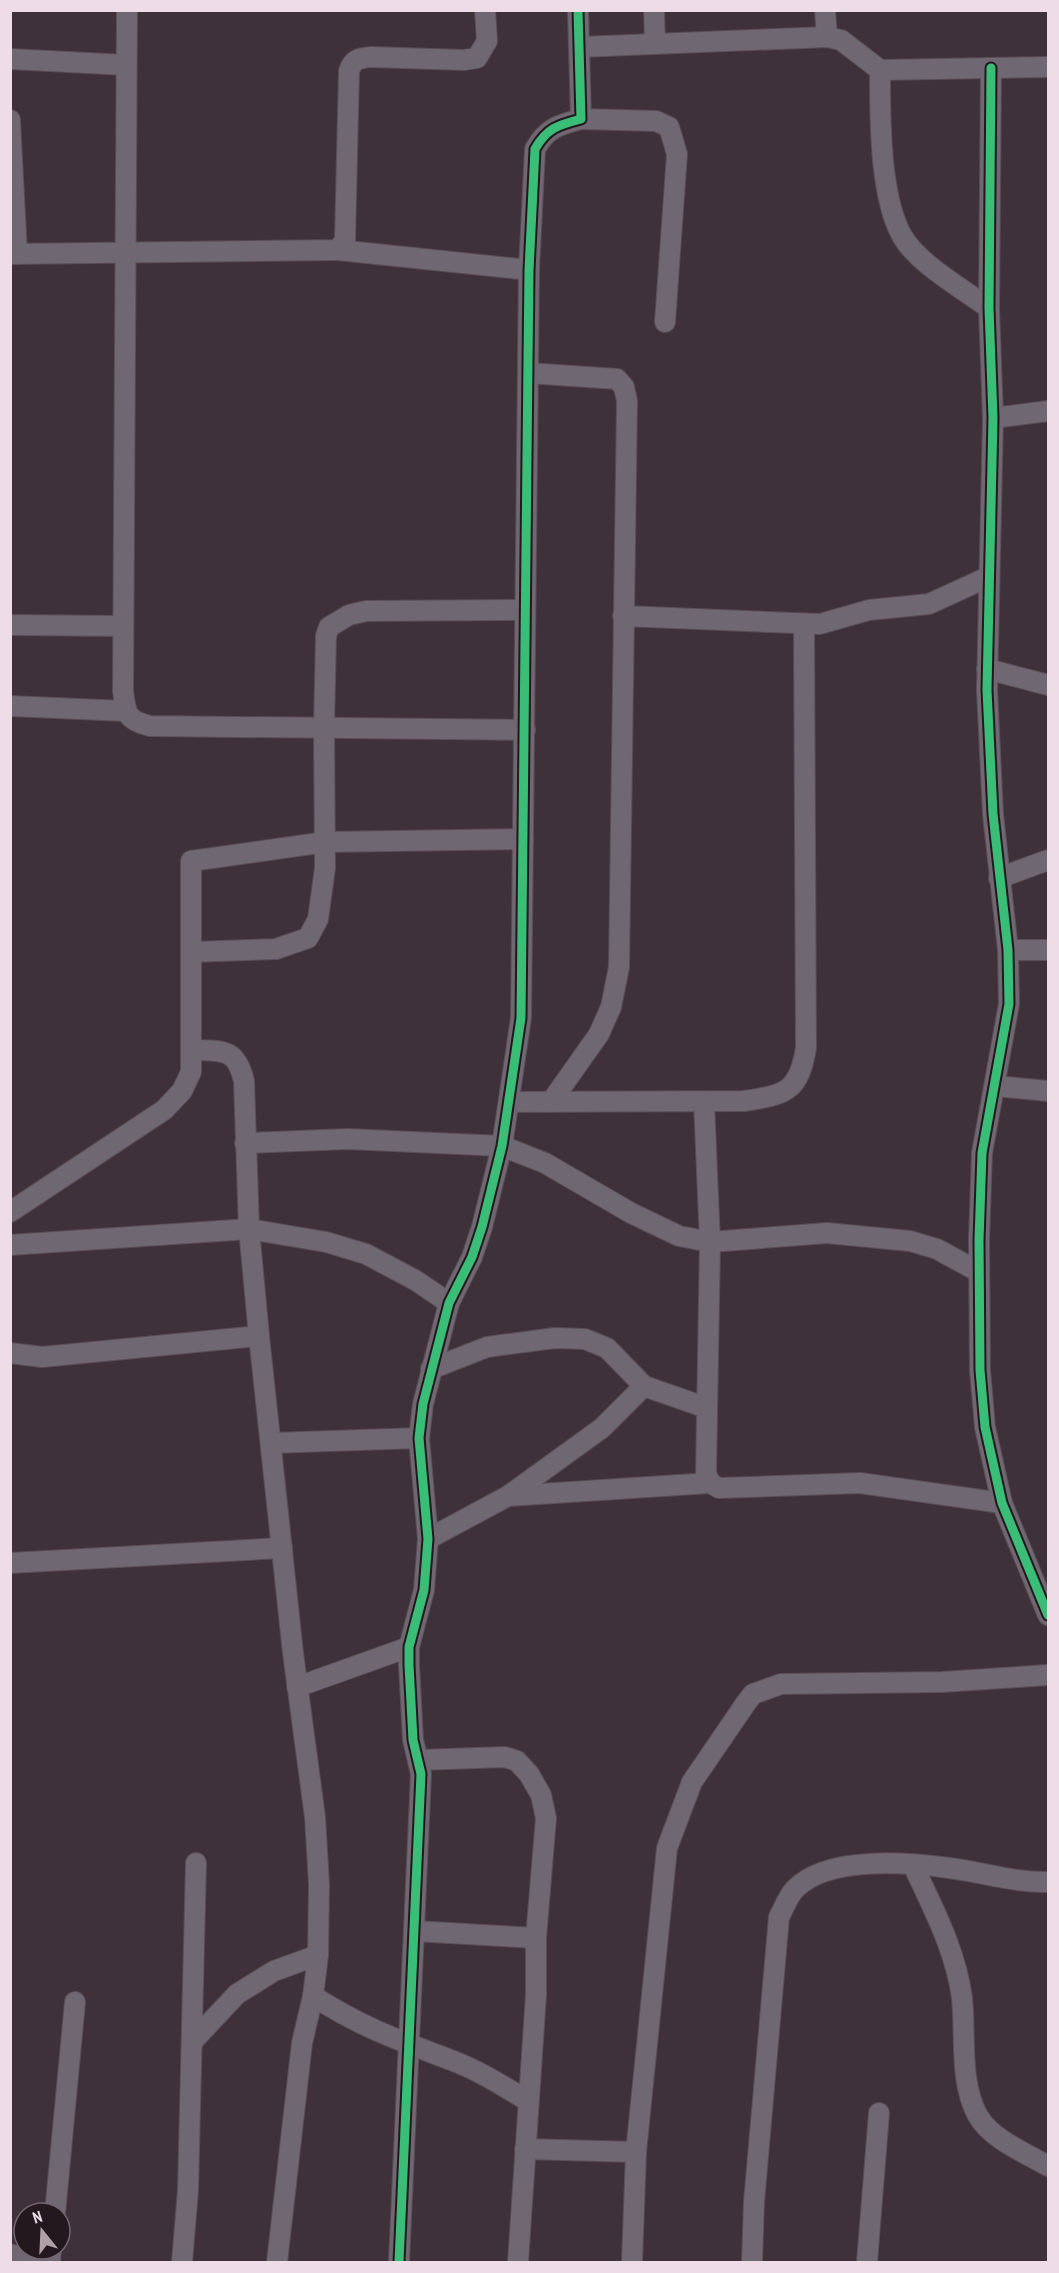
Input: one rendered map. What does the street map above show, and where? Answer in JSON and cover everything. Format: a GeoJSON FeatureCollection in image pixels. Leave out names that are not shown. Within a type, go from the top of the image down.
{"type":"FeatureCollection","features":[{"type":"Feature","properties":{"kind":"street"},"geometry":{"type":"LineString","coordinates":[[127,10],[124,254],[123,691],[125,711],[133,722],[150,726],[525,730]]}},
{"type":"Feature","properties":{"kind":"street"},"geometry":{"type":"LineString","coordinates":[[338,250],[345,240],[349,71],[352,63],[360,58],[372,57],[464,60],[477,58],[487,41],[485,10]]}},
{"type":"Feature","properties":{"kind":"street"},"geometry":{"type":"LineString","coordinates":[[578,10],[581,119]]}},
{"type":"Feature","properties":{"kind":"street"},"geometry":{"type":"LineString","coordinates":[[654,10],[655,42]]}},
{"type":"Feature","properties":{"kind":"street"},"geometry":{"type":"LineString","coordinates":[[825,10],[827,36]]}},
{"type":"Feature","properties":{"kind":"street"},"geometry":{"type":"LineString","coordinates":[[579,47],[827,36],[841,40],[880,70],[1048,67]]}},
{"type":"Feature","properties":{"kind":"street"},"geometry":{"type":"LineString","coordinates":[[10,59],[126,65]]}},
{"type":"Feature","properties":{"kind":"street"},"geometry":{"type":"LineString","coordinates":[[991,68],[989,308],[993,418],[987,669],[993,814],[1008,950],[1009,1004],[996,1086],[982,1153],[979,1272],[980,1370],[985,1427],[1002,1503],[1048,1615]]}},
{"type":"Feature","properties":{"kind":"street"},"geometry":{"type":"LineString","coordinates":[[880,70],[879,120],[883,167],[896,224],[906,243],[989,308]]}},
{"type":"Feature","properties":{"kind":"street"},"geometry":{"type":"LineString","coordinates":[[399,2262],[422,1774],[413,1740],[409,1694],[409,1647],[424,1590],[428,1539],[419,1438],[431,1369],[449,1303],[472,1257],[502,1146],[521,1018],[529,270],[535,149],[544,134],[555,126],[581,119],[656,121],[669,127],[677,154],[665,322]]}},
{"type":"Feature","properties":{"kind":"street"},"geometry":{"type":"LineString","coordinates":[[10,120],[14,254],[338,250],[529,270]]}},
{"type":"Feature","properties":{"kind":"street"},"geometry":{"type":"LineString","coordinates":[[528,373],[608,376],[617,379],[624,387],[627,401],[619,967],[611,1006],[599,1034],[551,1102]]}},
{"type":"Feature","properties":{"kind":"street"},"geometry":{"type":"LineString","coordinates":[[993,418],[1048,411]]}},
{"type":"Feature","properties":{"kind":"street"},"geometry":{"type":"LineString","coordinates":[[623,616],[771,620],[804,625],[820,624],[869,610],[929,604],[988,577]]}},
{"type":"Feature","properties":{"kind":"street"},"geometry":{"type":"LineString","coordinates":[[191,952],[276,949],[308,938],[318,919],[326,842],[324,727],[326,636],[329,627],[335,621],[366,611],[525,610]]}},
{"type":"Feature","properties":{"kind":"street"},"geometry":{"type":"LineString","coordinates":[[10,625],[123,626]]}},
{"type":"Feature","properties":{"kind":"street"},"geometry":{"type":"LineString","coordinates":[[509,1102],[744,1101],[778,1096],[794,1086],[803,1067],[806,1048],[804,625]]}},
{"type":"Feature","properties":{"kind":"street"},"geometry":{"type":"LineString","coordinates":[[987,669],[1048,685]]}},
{"type":"Feature","properties":{"kind":"street"},"geometry":{"type":"LineString","coordinates":[[10,706],[125,711]]}},
{"type":"Feature","properties":{"kind":"street"},"geometry":{"type":"LineString","coordinates":[[10,1212],[164,1110],[182,1091],[191,1072],[190,861],[326,842],[523,839]]}},
{"type":"Feature","properties":{"kind":"street"},"geometry":{"type":"LineString","coordinates":[[999,878],[1048,860]]}},
{"type":"Feature","properties":{"kind":"street"},"geometry":{"type":"LineString","coordinates":[[1008,950],[1048,950]]}},
{"type":"Feature","properties":{"kind":"street"},"geometry":{"type":"LineString","coordinates":[[191,1050],[225,1051],[235,1058],[244,1081],[249,1229],[259,1336],[297,1687],[315,1817],[319,1884],[318,1955],[313,1996],[302,2043],[277,2262]]}},
{"type":"Feature","properties":{"kind":"street"},"geometry":{"type":"LineString","coordinates":[[996,1086],[1048,1091]]}},
{"type":"Feature","properties":{"kind":"street"},"geometry":{"type":"LineString","coordinates":[[704,1101],[710,1242],[706,1473],[710,1483]]}},
{"type":"Feature","properties":{"kind":"street"},"geometry":{"type":"LineString","coordinates":[[245,1143],[348,1139],[502,1146],[545,1163],[679,1236],[710,1242],[827,1233],[910,1241],[937,1249],[979,1272]]}},
{"type":"Feature","properties":{"kind":"street"},"geometry":{"type":"LineString","coordinates":[[10,1245],[249,1229],[326,1242],[366,1254],[415,1280],[449,1303]]}},
{"type":"Feature","properties":{"kind":"street"},"geometry":{"type":"LineString","coordinates":[[10,1353],[42,1357],[259,1336]]}},
{"type":"Feature","properties":{"kind":"street"},"geometry":{"type":"LineString","coordinates":[[431,1369],[487,1347],[555,1338],[585,1340],[607,1348],[644,1386],[707,1408]]}},
{"type":"Feature","properties":{"kind":"street"},"geometry":{"type":"LineString","coordinates":[[428,1539],[508,1496],[602,1428],[644,1386]]}},
{"type":"Feature","properties":{"kind":"street"},"geometry":{"type":"LineString","coordinates":[[272,1443],[419,1438]]}},
{"type":"Feature","properties":{"kind":"street"},"geometry":{"type":"LineString","coordinates":[[508,1496],[710,1483],[719,1488],[860,1483],[1002,1503]]}},
{"type":"Feature","properties":{"kind":"street"},"geometry":{"type":"LineString","coordinates":[[10,1563],[282,1548]]}},
{"type":"Feature","properties":{"kind":"street"},"geometry":{"type":"LineString","coordinates":[[297,1687],[409,1647]]}},
{"type":"Feature","properties":{"kind":"street"},"geometry":{"type":"LineString","coordinates":[[632,2262],[636,2152],[667,1848],[692,1782],[753,1694],[781,1684],[942,1682],[1048,1675]]}},
{"type":"Feature","properties":{"kind":"street"},"geometry":{"type":"LineString","coordinates":[[418,1760],[505,1757],[517,1761],[529,1774],[541,1795],[546,1818],[536,1938],[536,1995],[518,2262]]}},
{"type":"Feature","properties":{"kind":"street"},"geometry":{"type":"LineString","coordinates":[[182,2262],[188,2190],[196,1863]]}},
{"type":"Feature","properties":{"kind":"street"},"geometry":{"type":"LineString","coordinates":[[752,2262],[755,2181],[779,1917],[794,1890],[808,1879],[828,1869],[855,1865],[913,1865],[949,1868],[1031,1882],[1048,1882]]}},
{"type":"Feature","properties":{"kind":"street"},"geometry":{"type":"LineString","coordinates":[[913,1865],[955,1961],[962,1998],[968,2087],[978,2115],[989,2131],[1048,2166]]}},
{"type":"Feature","properties":{"kind":"street"},"geometry":{"type":"LineString","coordinates":[[414,1932],[536,1938]]}},
{"type":"Feature","properties":{"kind":"street"},"geometry":{"type":"LineString","coordinates":[[192,2042],[237,1994],[274,1971],[318,1955]]}},
{"type":"Feature","properties":{"kind":"street"},"geometry":{"type":"LineString","coordinates":[[313,1996],[349,2020],[409,2046],[452,2060],[494,2080],[528,2101]]}},
{"type":"Feature","properties":{"kind":"street"},"geometry":{"type":"LineString","coordinates":[[56,2201],[75,2002]]}},
{"type":"Feature","properties":{"kind":"street"},"geometry":{"type":"LineString","coordinates":[[867,2262],[879,2113]]}},
{"type":"Feature","properties":{"kind":"street"},"geometry":{"type":"LineString","coordinates":[[525,2149],[636,2152]]}},
{"type":"Feature","properties":{"kind":"street"},"geometry":{"type":"LineString","coordinates":[[10,2254],[34,2262]]}},
{"type":"Feature","properties":{"kind":"cycle path"},"geometry":{"type":"LineString","coordinates":[[399,2262],[421,1774],[413,1740],[409,1647],[424,1590],[428,1539],[419,1438],[423,1404],[449,1303],[472,1257],[482,1227],[502,1146],[521,1018],[529,270],[535,149],[544,136],[554,128],[581,119],[578,10]]}},
{"type":"Feature","properties":{"kind":"cycle path"},"geometry":{"type":"LineString","coordinates":[[991,68],[989,308],[993,418],[987,690],[993,814],[1008,950],[1009,1004],[982,1153],[979,1240],[980,1370],[985,1427],[1002,1503],[1048,1615]]}}]}
